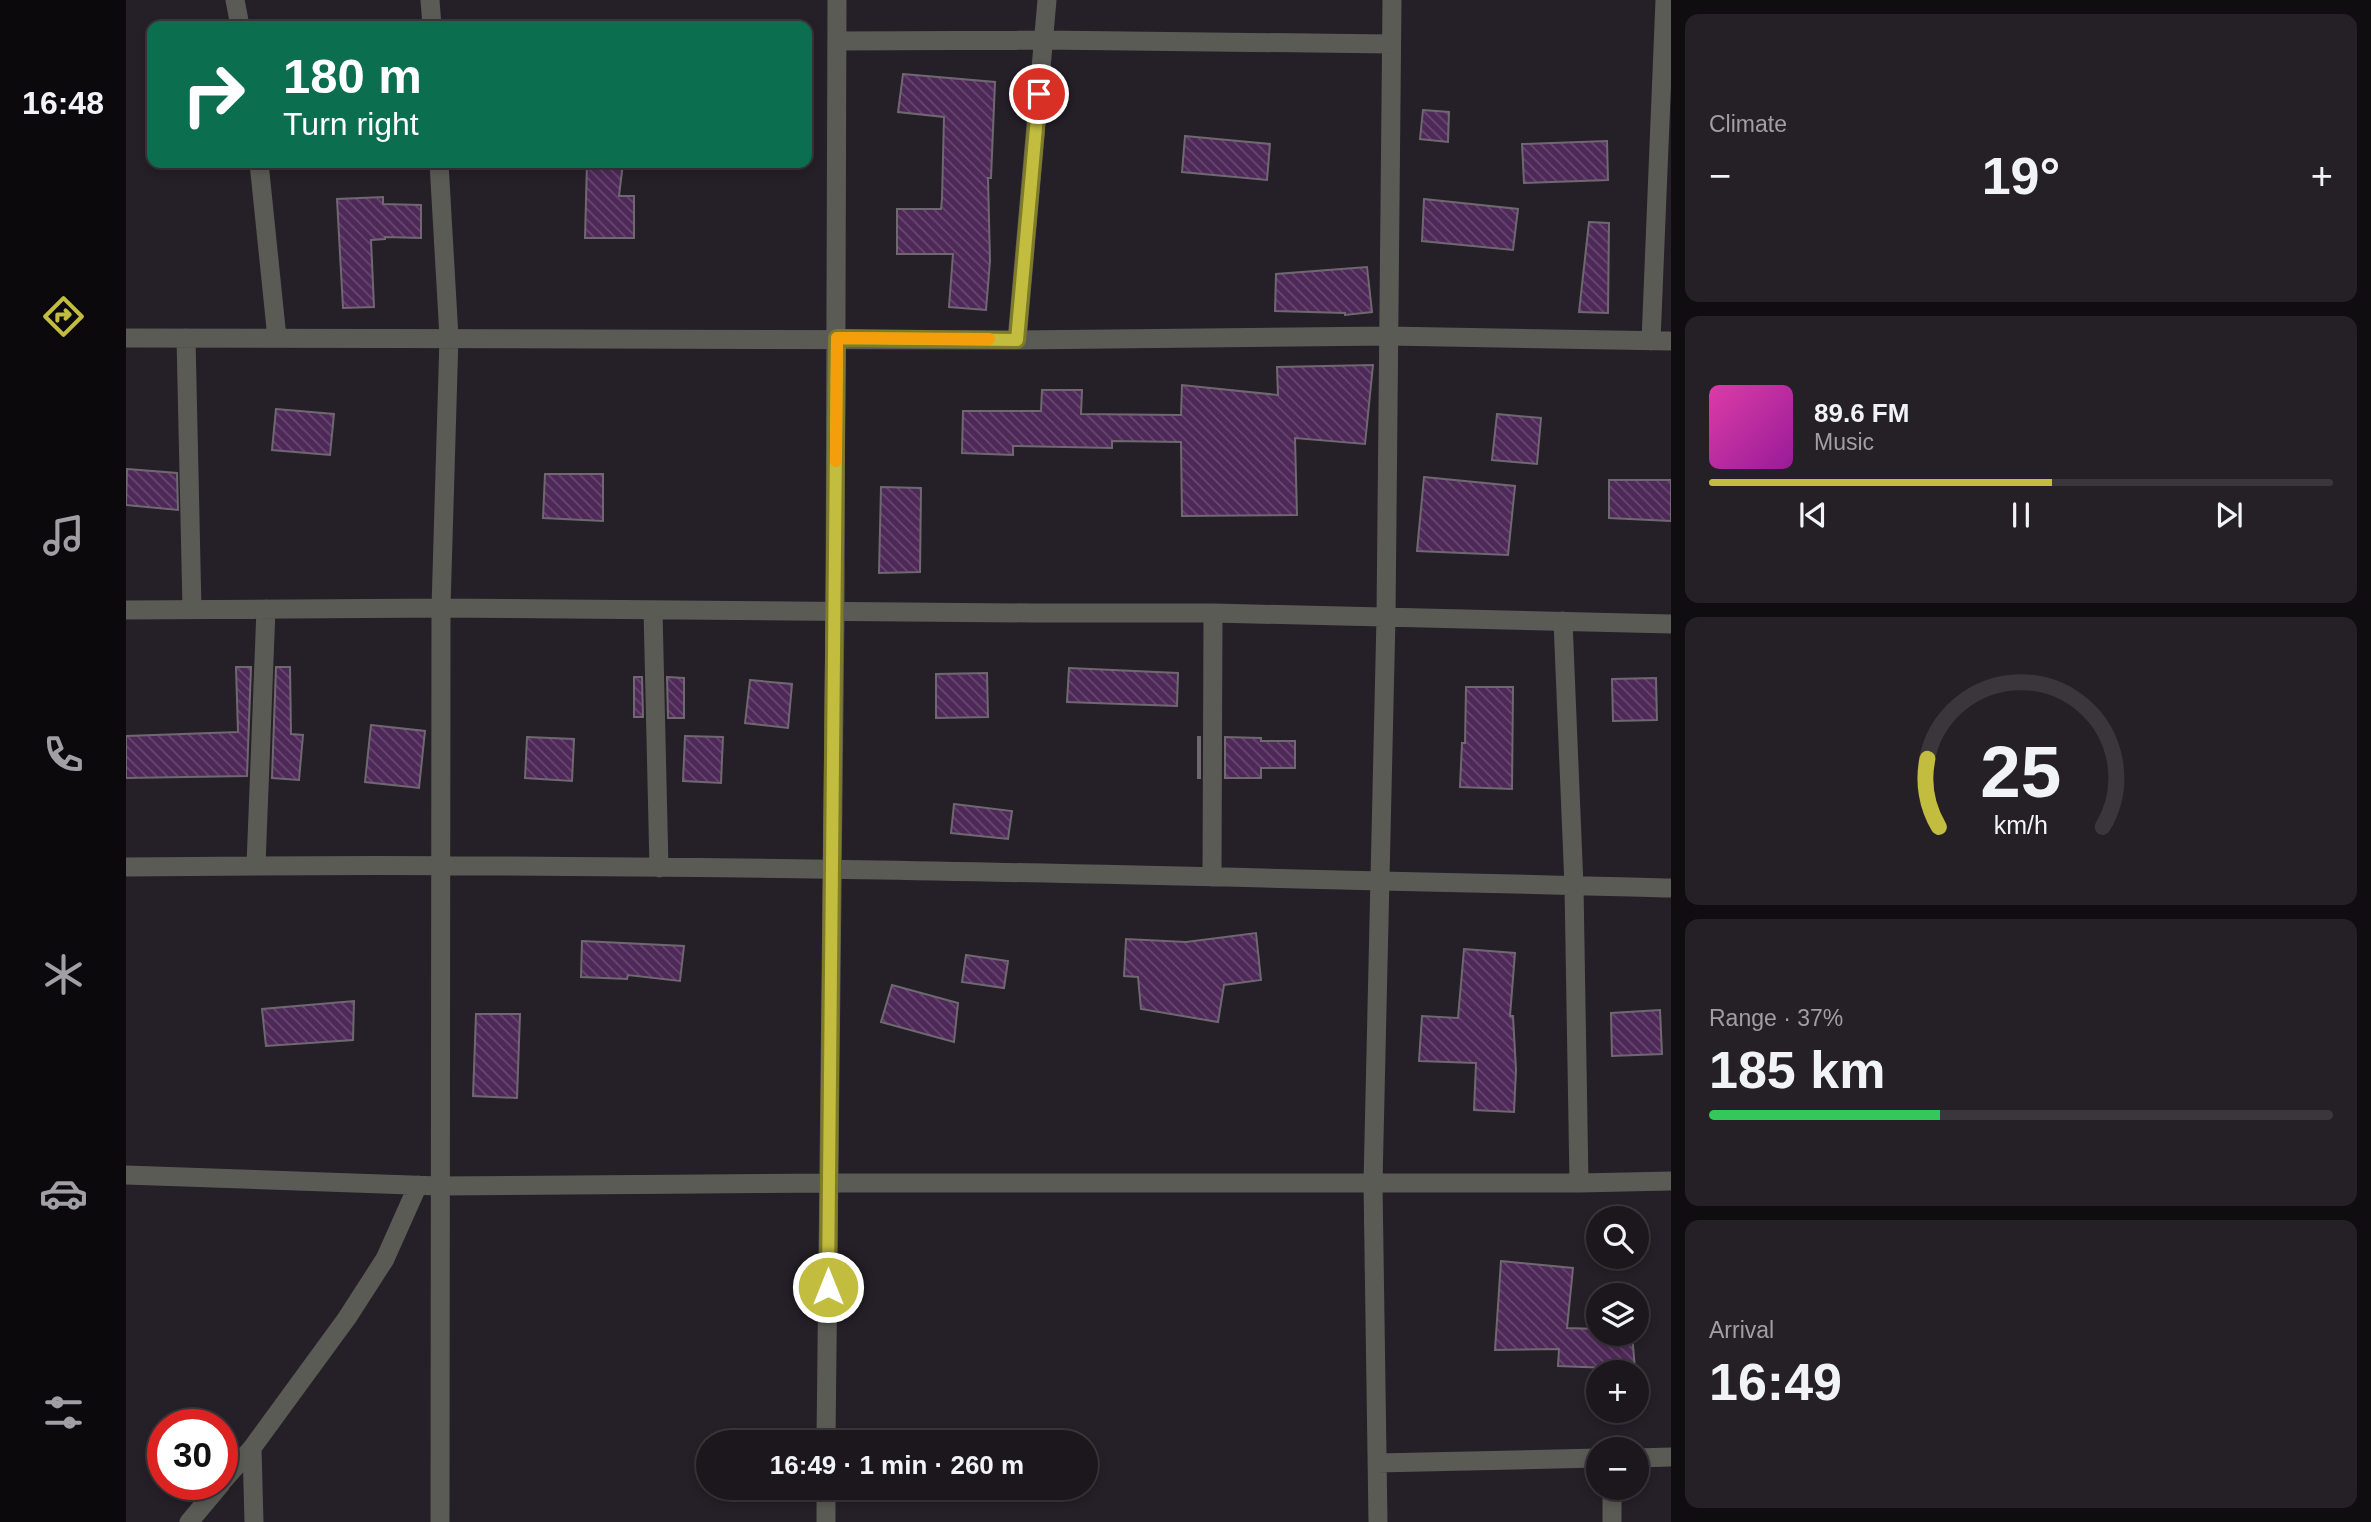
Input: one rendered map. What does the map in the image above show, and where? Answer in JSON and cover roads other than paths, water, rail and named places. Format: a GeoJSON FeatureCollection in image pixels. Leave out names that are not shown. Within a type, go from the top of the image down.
{"type":"FeatureCollection","features":[{"type":"Feature","properties":{"kind":"street"},"geometry":{"type":"LineString","coordinates":[[235,0],[239,21]]}},
{"type":"Feature","properties":{"kind":"street"},"geometry":{"type":"LineString","coordinates":[[430,0],[432,21]]}},
{"type":"Feature","properties":{"kind":"street"},"geometry":{"type":"LineString","coordinates":[[826,1430],[835,611],[837,0]]}},
{"type":"Feature","properties":{"kind":"street"},"geometry":{"type":"LineString","coordinates":[[1017,340],[1047,0]]}},
{"type":"Feature","properties":{"kind":"street"},"geometry":{"type":"LineString","coordinates":[[1378,1522],[1373,1184],[1387,617],[1392,0]]}},
{"type":"Feature","properties":{"kind":"street"},"geometry":{"type":"LineString","coordinates":[[126,338],[1017,340],[1388,336],[1661,341],[1665,0]]}},
{"type":"Feature","properties":{"kind":"street"},"geometry":{"type":"LineString","coordinates":[[837,41],[1044,40],[1391,44]]}},
{"type":"Feature","properties":{"kind":"street"},"geometry":{"type":"LineString","coordinates":[[260,168],[277,338]]}},
{"type":"Feature","properties":{"kind":"street"},"geometry":{"type":"LineString","coordinates":[[439,168],[449,337],[441,608],[440,1522]]}},
{"type":"Feature","properties":{"kind":"street"},"geometry":{"type":"LineString","coordinates":[[186,338],[192,610]]}},
{"type":"Feature","properties":{"kind":"street"},"geometry":{"type":"LineString","coordinates":[[126,610],[441,608],[1213,613],[1671,624]]}},
{"type":"Feature","properties":{"kind":"street"},"geometry":{"type":"LineString","coordinates":[[256,865],[267,609]]}},
{"type":"Feature","properties":{"kind":"street"},"geometry":{"type":"LineString","coordinates":[[653,610],[659,868]]}},
{"type":"Feature","properties":{"kind":"street"},"geometry":{"type":"LineString","coordinates":[[1212,877],[1213,613]]}},
{"type":"Feature","properties":{"kind":"street"},"geometry":{"type":"LineString","coordinates":[[1563,621],[1574,886],[1579,1183]]}},
{"type":"Feature","properties":{"kind":"street"},"geometry":{"type":"LineString","coordinates":[[126,867],[256,865],[831,869],[1671,888]]}},
{"type":"Feature","properties":{"kind":"street"},"geometry":{"type":"LineString","coordinates":[[126,1175],[439,1186],[1671,1181]]}},
{"type":"Feature","properties":{"kind":"street"},"geometry":{"type":"LineString","coordinates":[[238,1464],[347,1318],[385,1259],[418,1185]]}},
{"type":"Feature","properties":{"kind":"street"},"geometry":{"type":"LineString","coordinates":[[252,1448],[254,1522]]}},
{"type":"Feature","properties":{"kind":"street"},"geometry":{"type":"LineString","coordinates":[[1649,1458],[1671,1457]]}},
{"type":"Feature","properties":{"kind":"street"},"geometry":{"type":"LineString","coordinates":[[1377,1463],[1586,1458]]}},
{"type":"Feature","properties":{"kind":"street"},"geometry":{"type":"LineString","coordinates":[[189,1522],[208,1500]]}},
{"type":"Feature","properties":{"kind":"street"},"geometry":{"type":"LineString","coordinates":[[826,1500],[826,1522]]}},
{"type":"Feature","properties":{"kind":"street"},"geometry":{"type":"LineString","coordinates":[[1612,1500],[1612,1522]]}}]}
